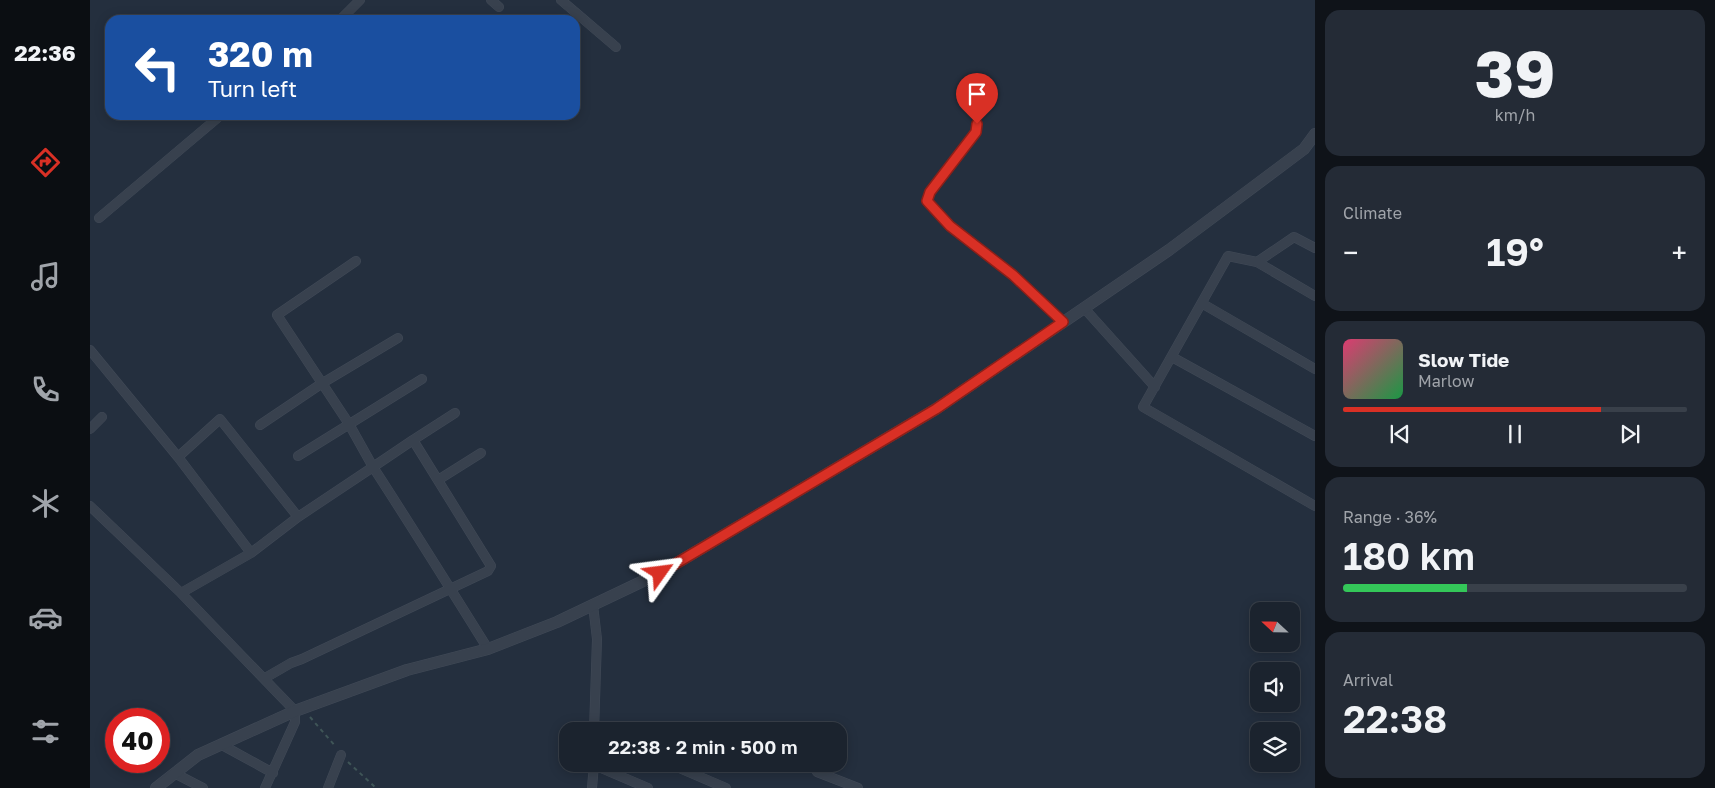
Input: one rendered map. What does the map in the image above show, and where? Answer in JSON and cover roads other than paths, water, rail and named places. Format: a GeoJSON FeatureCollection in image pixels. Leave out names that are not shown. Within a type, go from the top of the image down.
{"type":"FeatureCollection","features":[{"type":"Feature","properties":{"kind":"street"},"geometry":{"type":"LineString","coordinates":[[346,15],[360,0]]}},
{"type":"Feature","properties":{"kind":"street"},"geometry":{"type":"LineString","coordinates":[[491,0],[499,7]]}},
{"type":"Feature","properties":{"kind":"street"},"geometry":{"type":"LineString","coordinates":[[561,0],[579,15]]}},
{"type":"Feature","properties":{"kind":"street"},"geometry":{"type":"LineString","coordinates":[[580,16],[616,47]]}},
{"type":"Feature","properties":{"kind":"street"},"geometry":{"type":"LineString","coordinates":[[99,218],[214,120]]}},
{"type":"Feature","properties":{"kind":"street"},"geometry":{"type":"LineString","coordinates":[[977,124],[976,132],[930,192],[927,201],[950,226],[1013,275],[1063,322]]}},
{"type":"Feature","properties":{"kind":"street"},"geometry":{"type":"LineString","coordinates":[[156,788],[198,755],[295,711],[407,670],[488,649],[557,622],[660,573],[936,409],[1169,250],[1304,149],[1315,134]]}},
{"type":"Feature","properties":{"kind":"street"},"geometry":{"type":"LineString","coordinates":[[1257,262],[1294,236],[1315,248]]}},
{"type":"Feature","properties":{"kind":"street"},"geometry":{"type":"LineString","coordinates":[[1315,296],[1257,262],[1228,256],[1203,304],[1143,407],[1315,506]]}},
{"type":"Feature","properties":{"kind":"street"},"geometry":{"type":"LineString","coordinates":[[356,262],[277,314],[321,384],[349,424],[373,467],[488,649]]}},
{"type":"Feature","properties":{"kind":"street"},"geometry":{"type":"LineString","coordinates":[[1203,304],[1315,370]]}},
{"type":"Feature","properties":{"kind":"street"},"geometry":{"type":"LineString","coordinates":[[1084,308],[1154,386]]}},
{"type":"Feature","properties":{"kind":"street"},"geometry":{"type":"LineString","coordinates":[[260,425],[321,384],[398,338]]}},
{"type":"Feature","properties":{"kind":"street"},"geometry":{"type":"LineString","coordinates":[[90,350],[178,458],[251,553]]}},
{"type":"Feature","properties":{"kind":"street"},"geometry":{"type":"LineString","coordinates":[[1172,357],[1315,436]]}},
{"type":"Feature","properties":{"kind":"street"},"geometry":{"type":"LineString","coordinates":[[298,456],[422,379]]}},
{"type":"Feature","properties":{"kind":"street"},"geometry":{"type":"LineString","coordinates":[[181,593],[251,553],[298,517],[454,413]]}},
{"type":"Feature","properties":{"kind":"street"},"geometry":{"type":"LineString","coordinates":[[90,429],[102,417]]}},
{"type":"Feature","properties":{"kind":"street"},"geometry":{"type":"LineString","coordinates":[[178,458],[220,419],[298,517]]}},
{"type":"Feature","properties":{"kind":"street"},"geometry":{"type":"LineString","coordinates":[[265,678],[291,662],[488,571],[491,566],[413,440]]}},
{"type":"Feature","properties":{"kind":"street"},"geometry":{"type":"LineString","coordinates":[[438,480],[482,453]]}},
{"type":"Feature","properties":{"kind":"street"},"geometry":{"type":"LineString","coordinates":[[90,506],[181,593],[295,711],[295,722],[265,788]]}},
{"type":"Feature","properties":{"kind":"street"},"geometry":{"type":"LineString","coordinates":[[594,605],[597,639],[594,722]]}},
{"type":"Feature","properties":{"kind":"street"},"geometry":{"type":"LineString","coordinates":[[222,745],[273,773]]}},
{"type":"Feature","properties":{"kind":"street"},"geometry":{"type":"LineString","coordinates":[[328,788],[341,755]]}},
{"type":"Feature","properties":{"kind":"street"},"geometry":{"type":"LineString","coordinates":[[592,788],[593,772]]}},
{"type":"Feature","properties":{"kind":"street"},"geometry":{"type":"LineString","coordinates":[[612,772],[648,788]]}},
{"type":"Feature","properties":{"kind":"street"},"geometry":{"type":"LineString","coordinates":[[689,772],[726,788]]}},
{"type":"Feature","properties":{"kind":"street"},"geometry":{"type":"LineString","coordinates":[[817,772],[858,788]]}},
{"type":"Feature","properties":{"kind":"street"},"geometry":{"type":"LineString","coordinates":[[176,774],[203,788]]}}]}
